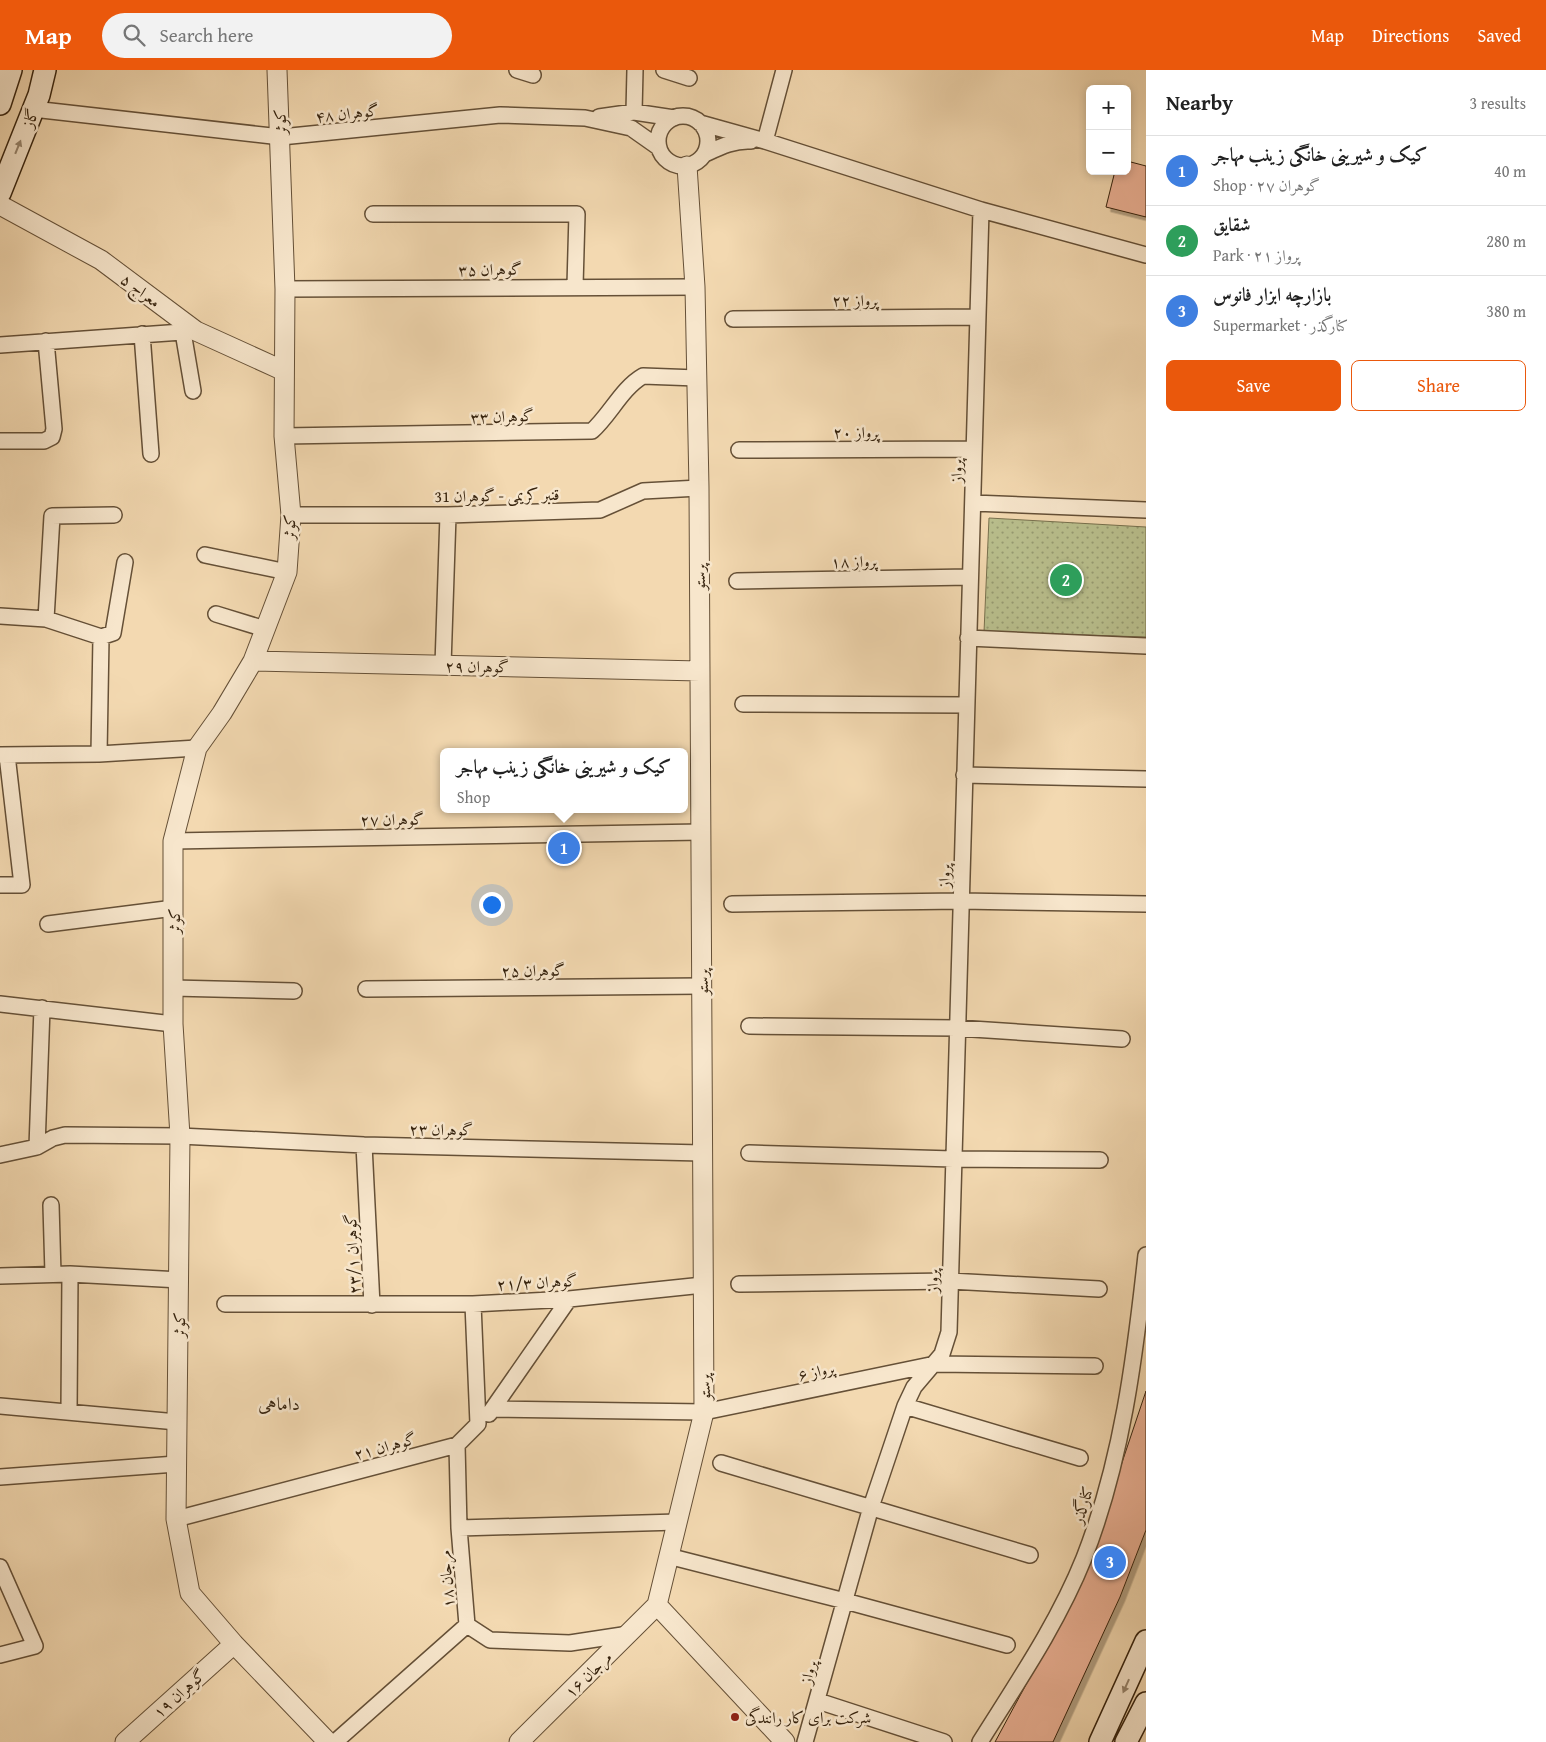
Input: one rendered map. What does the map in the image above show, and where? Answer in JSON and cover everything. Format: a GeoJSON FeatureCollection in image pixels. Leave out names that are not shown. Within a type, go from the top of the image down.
{"type":"FeatureCollection","features":[{"type":"Feature","properties":{"kind":"main road"},"geometry":{"type":"LineString","coordinates":[[0,104],[11,70]]}},
{"type":"Feature","properties":{"kind":"main road","name":"گاز"},"geometry":{"type":"LineString","coordinates":[[0,193],[33,109],[45,70]]}},
{"type":"Feature","properties":{"kind":"main road"},"geometry":{"type":"LineString","coordinates":[[1100,1742],[1146,1641]]}},
{"type":"Feature","properties":{"kind":"main road"},"geometry":{"type":"LineString","coordinates":[[1126,1742],[1146,1703]]}},
{"type":"Feature","properties":{"kind":"street","name":"کوثر"},"geometry":{"type":"LineString","coordinates":[[277,70],[281,137],[285,289],[284,436],[291,515],[287,572],[253,661],[222,713],[197,748],[173,840],[173,1024],[180,1136],[180,1280],[176,1519],[190,1593],[234,1644],[328,1742]]}},
{"type":"Feature","properties":{"kind":"street"},"geometry":{"type":"LineString","coordinates":[[517,70],[533,75]]}},
{"type":"Feature","properties":{"kind":"street"},"geometry":{"type":"LineString","coordinates":[[634,70],[634,112]]}},
{"type":"Feature","properties":{"kind":"street"},"geometry":{"type":"LineString","coordinates":[[664,70],[688,78]]}},
{"type":"Feature","properties":{"kind":"street"},"geometry":{"type":"LineString","coordinates":[[765,141],[784,70]]}},
{"type":"Feature","properties":{"kind":"street","name":"گوهران ۴۸"},"geometry":{"type":"LineString","coordinates":[[33,109],[281,137],[500,116],[585,118],[631,128],[658,147]]}},
{"type":"Feature","properties":{"kind":"street"},"geometry":{"type":"LineString","coordinates":[[585,118],[634,112],[674,118],[688,117],[700,123],[765,141],[981,210],[1146,255]]}},
{"type":"Feature","properties":{"kind":"street"},"geometry":{"type":"LineString","coordinates":[[674,118],[661,130],[658,147],[664,158],[675,165],[687,166],[698,162],[705,154],[709,144],[707,132],[700,123]]}},
{"type":"Feature","properties":{"kind":"street"},"geometry":{"type":"LineString","coordinates":[[705,154],[724,145],[742,140],[765,141]]}},
{"type":"Feature","properties":{"kind":"street","name":"پرستو"},"geometry":{"type":"LineString","coordinates":[[656,1605],[704,1412],[699,488],[695,287],[687,166]]}},
{"type":"Feature","properties":{"kind":"street","name":"معراج ۵"},"geometry":{"type":"LineString","coordinates":[[0,205],[101,260],[189,332],[284,372]]}},
{"type":"Feature","properties":{"kind":"street","name":"پرواز"},"geometry":{"type":"LineString","coordinates":[[805,1742],[871,1507],[905,1406],[914,1388],[942,1354],[949,1332],[981,210]]}},
{"type":"Feature","properties":{"kind":"street"},"geometry":{"type":"LineString","coordinates":[[373,214],[577,214],[575,286]]}},
{"type":"Feature","properties":{"kind":"street","name":"گوهران ۳۵"},"geometry":{"type":"LineString","coordinates":[[285,289],[575,286],[695,287]]}},
{"type":"Feature","properties":{"kind":"street","name":"پرواز ۲۲"},"geometry":{"type":"LineString","coordinates":[[733,319],[978,317]]}},
{"type":"Feature","properties":{"kind":"street"},"geometry":{"type":"LineString","coordinates":[[0,345],[189,332],[193,391]]}},
{"type":"Feature","properties":{"kind":"street"},"geometry":{"type":"LineString","coordinates":[[142,334],[151,454]]}},
{"type":"Feature","properties":{"kind":"street"},"geometry":{"type":"LineString","coordinates":[[0,441],[44,441],[52,437],[54,429],[46,341]]}},
{"type":"Feature","properties":{"kind":"street","name":"گوهران ۳۳"},"geometry":{"type":"LineString","coordinates":[[284,436],[592,431],[606,418],[626,391],[643,376],[697,378]]}},
{"type":"Feature","properties":{"kind":"street","name":"پرواز ۲۰"},"geometry":{"type":"LineString","coordinates":[[738,450],[974,449]]}},
{"type":"Feature","properties":{"kind":"street","name":"قنبر کریمی - گوهران 31"},"geometry":{"type":"LineString","coordinates":[[291,515],[448,515],[600,510],[642,491],[699,488]]}},
{"type":"Feature","properties":{"kind":"street"},"geometry":{"type":"LineString","coordinates":[[973,503],[1146,510]]}},
{"type":"Feature","properties":{"kind":"street"},"geometry":{"type":"LineString","coordinates":[[46,619],[52,516],[114,515]]}},
{"type":"Feature","properties":{"kind":"street"},"geometry":{"type":"LineString","coordinates":[[443,665],[448,515]]}},
{"type":"Feature","properties":{"kind":"street"},"geometry":{"type":"LineString","coordinates":[[205,555],[287,572]]}},
{"type":"Feature","properties":{"kind":"street"},"geometry":{"type":"LineString","coordinates":[[0,616],[46,619],[101,637],[113,633],[125,562]]}},
{"type":"Feature","properties":{"kind":"street","name":"پرواز ۱۸"},"geometry":{"type":"LineString","coordinates":[[737,580],[970,577]]}},
{"type":"Feature","properties":{"kind":"street"},"geometry":{"type":"LineString","coordinates":[[216,614],[265,629]]}},
{"type":"Feature","properties":{"kind":"street"},"geometry":{"type":"LineString","coordinates":[[98,754],[101,637]]}},
{"type":"Feature","properties":{"kind":"street"},"geometry":{"type":"LineString","coordinates":[[968,638],[1146,646]]}},
{"type":"Feature","properties":{"kind":"street","name":"گوهران ۲۹"},"geometry":{"type":"LineString","coordinates":[[253,661],[700,670]]}},
{"type":"Feature","properties":{"kind":"street"},"geometry":{"type":"LineString","coordinates":[[743,704],[966,705]]}},
{"type":"Feature","properties":{"kind":"street"},"geometry":{"type":"LineString","coordinates":[[0,885],[22,885],[4,755],[98,754],[197,748]]}},
{"type":"Feature","properties":{"kind":"street"},"geometry":{"type":"LineString","coordinates":[[964,775],[1146,779]]}},
{"type":"Feature","properties":{"kind":"street","name":"گوهران ۲۷"},"geometry":{"type":"LineString","coordinates":[[173,840],[701,832]]}},
{"type":"Feature","properties":{"kind":"street"},"geometry":{"type":"LineString","coordinates":[[732,904],[961,901],[1146,904]]}},
{"type":"Feature","properties":{"kind":"street"},"geometry":{"type":"LineString","coordinates":[[48,924],[174,908]]}},
{"type":"Feature","properties":{"kind":"street","name":"گوهران ۲۵"},"geometry":{"type":"LineString","coordinates":[[366,989],[702,986]]}},
{"type":"Feature","properties":{"kind":"street"},"geometry":{"type":"LineString","coordinates":[[173,988],[294,991]]}},
{"type":"Feature","properties":{"kind":"street"},"geometry":{"type":"LineString","coordinates":[[0,1004],[173,1024]]}},
{"type":"Feature","properties":{"kind":"street"},"geometry":{"type":"LineString","coordinates":[[37,1147],[42,1008]]}},
{"type":"Feature","properties":{"kind":"street"},"geometry":{"type":"LineString","coordinates":[[749,1026],[957,1028],[1122,1039]]}},
{"type":"Feature","properties":{"kind":"street","name":"گوهران ۲۳"},"geometry":{"type":"LineString","coordinates":[[0,1156],[37,1147],[53,1138],[65,1135],[180,1136],[364,1145],[702,1153]]}},
{"type":"Feature","properties":{"kind":"street","name":"گوهران ۲۳/۱"},"geometry":{"type":"LineString","coordinates":[[225,1304],[372,1305],[364,1145]]}},
{"type":"Feature","properties":{"kind":"street"},"geometry":{"type":"LineString","coordinates":[[749,1153],[953,1159],[1100,1160]]}},
{"type":"Feature","properties":{"kind":"street"},"geometry":{"type":"LineString","coordinates":[[51,1205],[53,1274]]}},
{"type":"Feature","properties":{"kind":"street","name":"کنارگذر"},"geometry":{"type":"LineString","coordinates":[[980,1742],[1047,1632],[1083,1558],[1112,1469],[1120,1432],[1133,1368],[1146,1255]]}},
{"type":"Feature","properties":{"kind":"street"},"geometry":{"type":"LineString","coordinates":[[0,1276],[70,1274],[180,1280]]}},
{"type":"Feature","properties":{"kind":"street"},"geometry":{"type":"LineString","coordinates":[[70,1274],[70,1411]]}},
{"type":"Feature","properties":{"kind":"street"},"geometry":{"type":"LineString","coordinates":[[739,1284],[950,1281],[1099,1289]]}},
{"type":"Feature","properties":{"kind":"street","name":"گوهران ۲۱/۳"},"geometry":{"type":"LineString","coordinates":[[372,1305],[473,1304],[569,1299],[703,1285]]}},
{"type":"Feature","properties":{"kind":"street"},"geometry":{"type":"LineString","coordinates":[[457,1445],[495,1409],[569,1299]]}},
{"type":"Feature","properties":{"kind":"street"},"geometry":{"type":"LineString","coordinates":[[473,1304],[478,1424]]}},
{"type":"Feature","properties":{"kind":"street","name":"پرواز ۶"},"geometry":{"type":"LineString","coordinates":[[495,1409],[704,1412],[935,1364],[1095,1366]]}},
{"type":"Feature","properties":{"kind":"street"},"geometry":{"type":"LineString","coordinates":[[0,1406],[178,1422]]}},
{"type":"Feature","properties":{"kind":"street"},"geometry":{"type":"LineString","coordinates":[[905,1406],[1080,1458]]}},
{"type":"Feature","properties":{"kind":"street","name":"گوهران ۲۱"},"geometry":{"type":"LineString","coordinates":[[176,1519],[457,1445]]}},
{"type":"Feature","properties":{"kind":"street","name":"مرجان ۱۸"},"geometry":{"type":"LineString","coordinates":[[335,1742],[467,1625],[459,1528],[457,1445]]}},
{"type":"Feature","properties":{"kind":"street"},"geometry":{"type":"LineString","coordinates":[[721,1463],[1030,1555]]}},
{"type":"Feature","properties":{"kind":"street"},"geometry":{"type":"LineString","coordinates":[[0,1478],[176,1464]]}},
{"type":"Feature","properties":{"kind":"street"},"geometry":{"type":"LineString","coordinates":[[459,1528],[678,1522]]}},
{"type":"Feature","properties":{"kind":"street"},"geometry":{"type":"LineString","coordinates":[[668,1556],[1007,1645]]}},
{"type":"Feature","properties":{"kind":"street"},"geometry":{"type":"LineString","coordinates":[[0,1567],[34,1646],[0,1655]]}},
{"type":"Feature","properties":{"kind":"street"},"geometry":{"type":"LineString","coordinates":[[656,1605],[785,1742]]}},
{"type":"Feature","properties":{"kind":"street","name":"مرجان ۱۶"},"geometry":{"type":"LineString","coordinates":[[518,1742],[629,1634],[656,1605]]}},
{"type":"Feature","properties":{"kind":"street"},"geometry":{"type":"LineString","coordinates":[[467,1625],[490,1640],[570,1643],[629,1634]]}},
{"type":"Feature","properties":{"kind":"street","name":"گوهران ۱۹"},"geometry":{"type":"LineString","coordinates":[[125,1742],[234,1644]]}},
{"type":"Feature","properties":{"kind":"street"},"geometry":{"type":"LineString","coordinates":[[818,1701],[944,1742]]}},
{"type":"Feature","properties":{"kind":"green space"},"geometry":{"type":"Polygon","coordinates":[[[989,518],[1146,527],[1146,637],[984,632],[989,518]]]}},
{"type":"Feature","properties":{"kind":"building"},"geometry":{"type":"Polygon","coordinates":[[[1131,162],[1146,166],[1146,217],[1106,207],[1114,175],[1131,175],[1131,162]]]}},
{"type":"Feature","properties":{"kind":"building"},"geometry":{"type":"Polygon","coordinates":[[[1146,1391],[1146,1530],[1120,1597],[1053,1742],[995,1742],[1056,1629],[1100,1528],[1146,1391]]]}},
{"type":"Feature","properties":{"kind":"place","name":"شقایق"},"geometry":{"type":"Point","coordinates":[1066,580]}},
{"type":"Feature","properties":{"kind":"place","name":"کیک و شیرینی خانگی زینب مهاجر"},"geometry":{"type":"Point","coordinates":[564,848]}},
{"type":"Feature","properties":{"kind":"place","name":"بازارچه ابزار فانوس"},"geometry":{"type":"Point","coordinates":[1110,1562]}},
{"type":"Feature","properties":{"kind":"place","name":"شركت براى كار رانندگى"},"geometry":{"type":"Point","coordinates":[735,1717]}},
{"type":"Feature","properties":{"kind":"district","name":"داماهی"},"geometry":{"type":"Point","coordinates":[279,1404]}}]}
